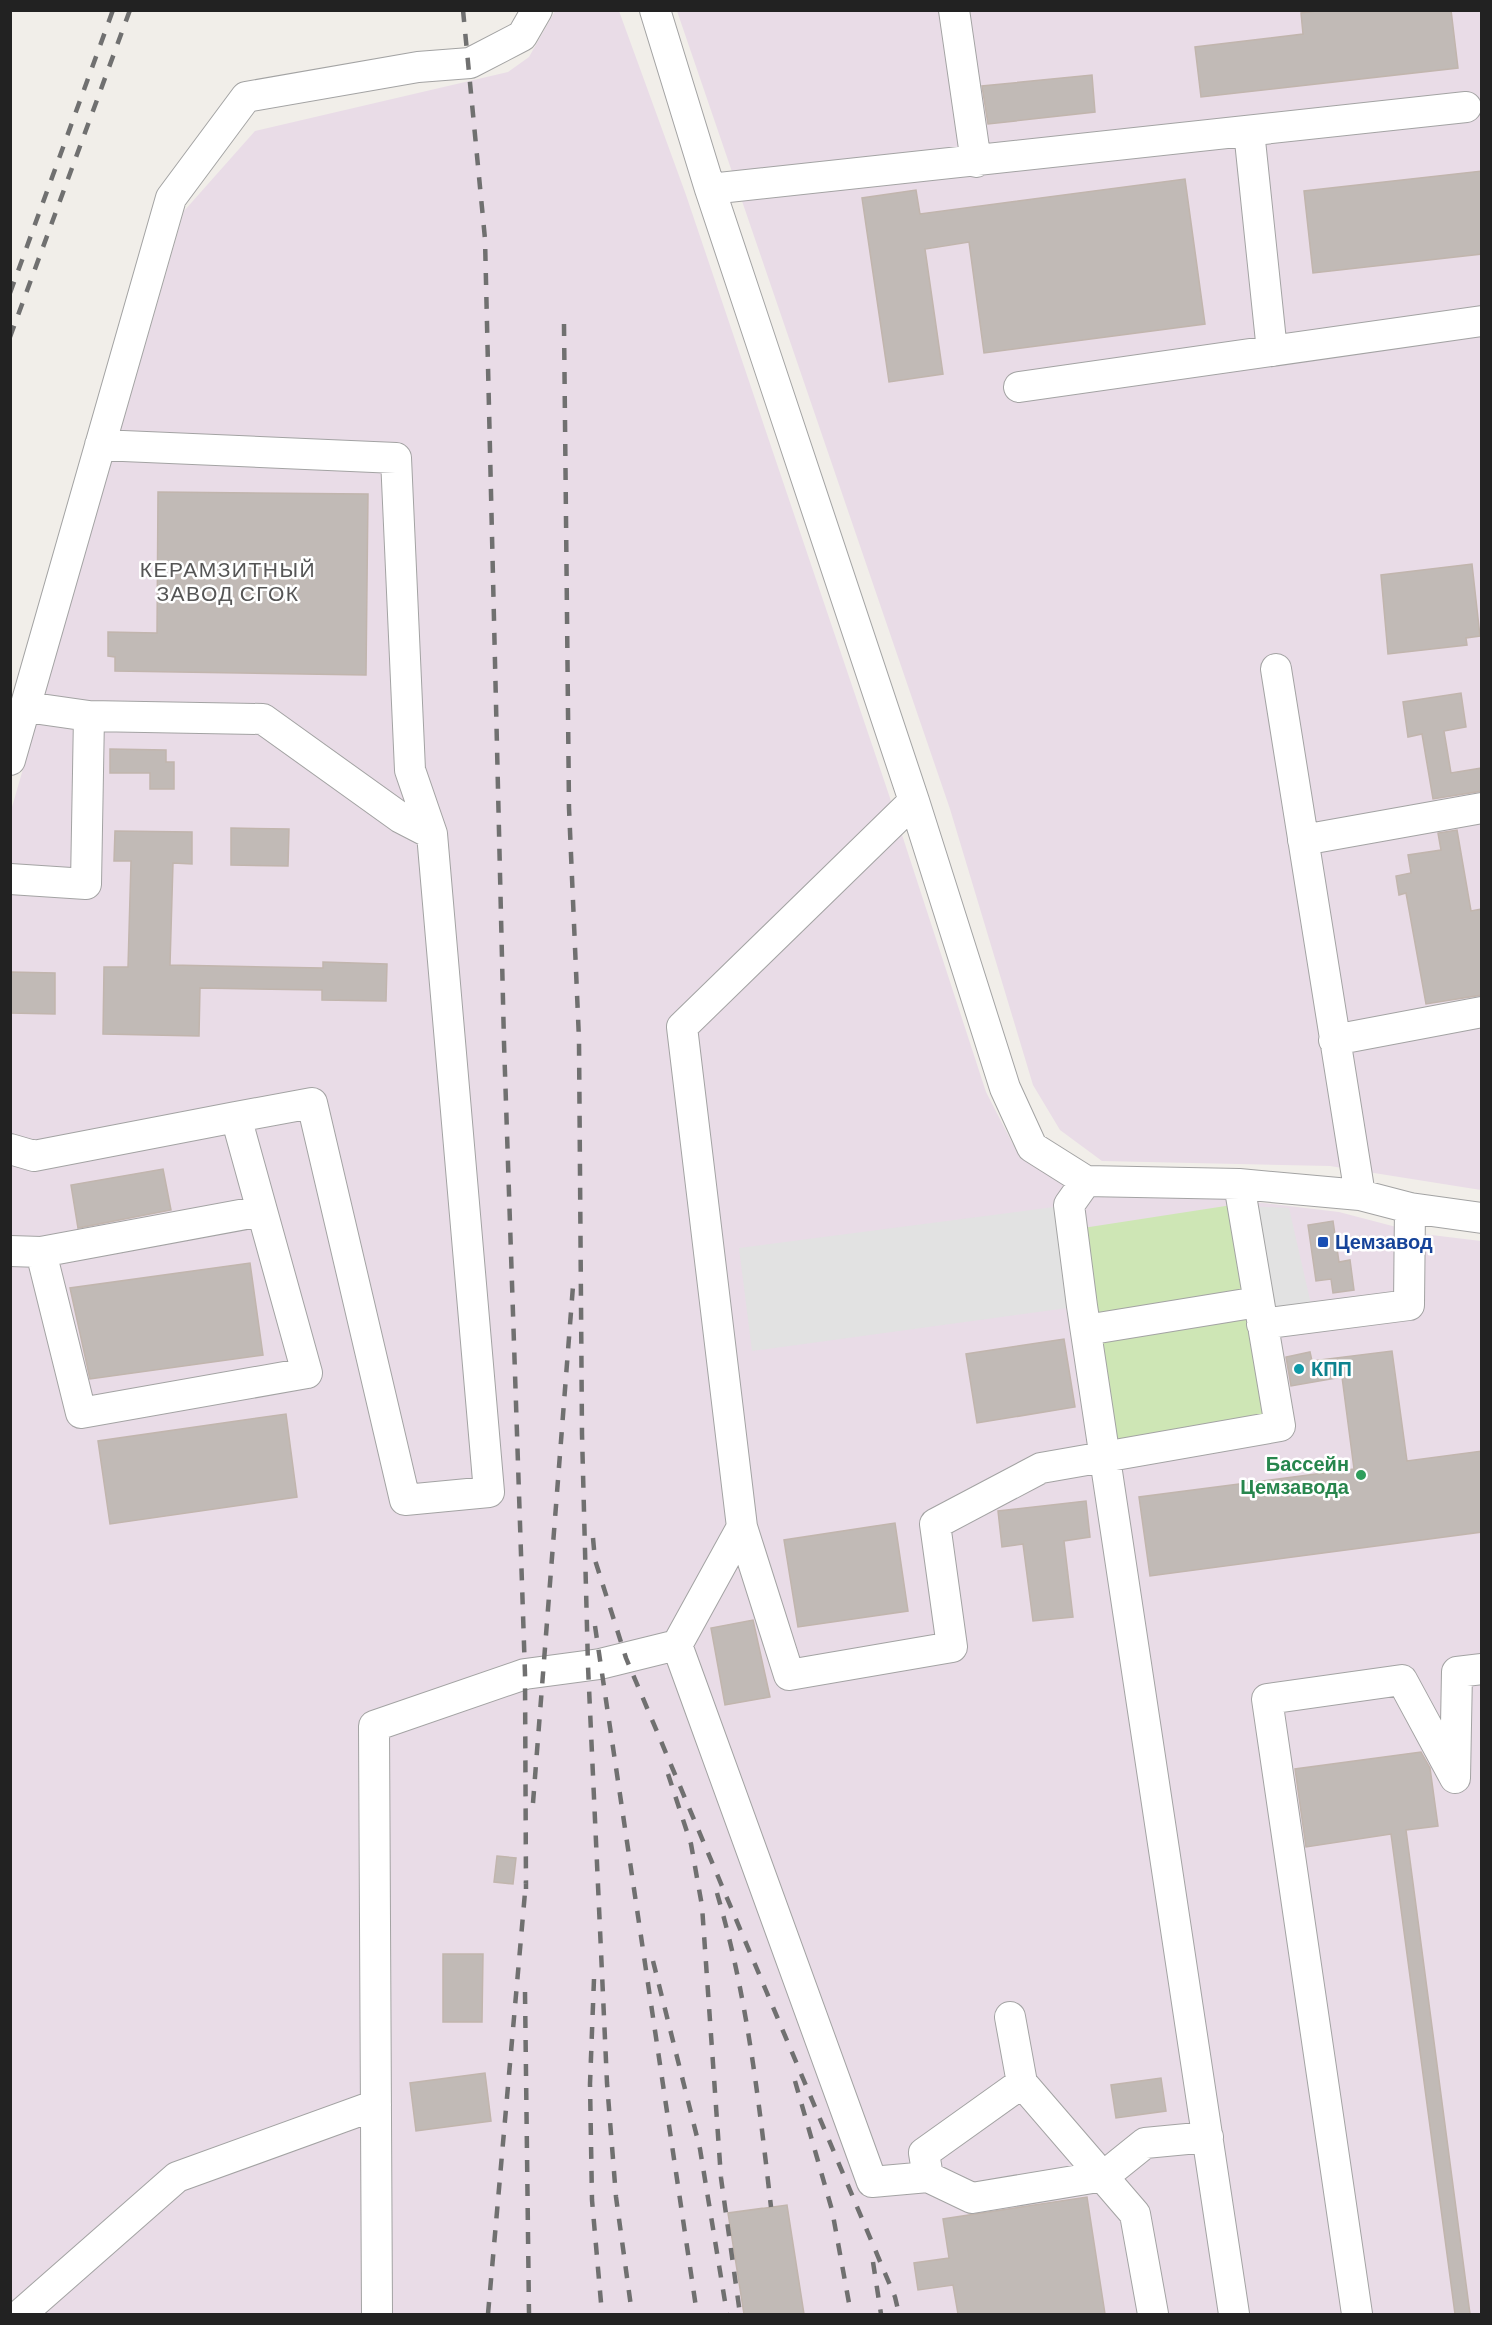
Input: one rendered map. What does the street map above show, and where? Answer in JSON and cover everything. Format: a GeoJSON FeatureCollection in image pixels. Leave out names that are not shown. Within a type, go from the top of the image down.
{"type":"FeatureCollection","features":[{"type":"Feature","properties":{"kind":"street"},"geometry":{"type":"LineString","coordinates":[[10,760],[171,198],[246,97],[418,67],[470,63],[522,36],[537,10]]}},
{"type":"Feature","properties":{"kind":"street"},"geometry":{"type":"LineString","coordinates":[[655,10],[710,189],[914,801],[1005,1088],[1032,1147],[1086,1181],[1239,1184],[1360,1195],[1410,1208],[1482,1218]]}},
{"type":"Feature","properties":{"kind":"street"},"geometry":{"type":"LineString","coordinates":[[954,10],[976,162]]}},
{"type":"Feature","properties":{"kind":"street"},"geometry":{"type":"LineString","coordinates":[[710,189],[976,162],[1466,107]]}},
{"type":"Feature","properties":{"kind":"street"},"geometry":{"type":"LineString","coordinates":[[1249,131],[1272,351]]}},
{"type":"Feature","properties":{"kind":"street"},"geometry":{"type":"LineString","coordinates":[[1019,387],[1482,321]]}},
{"type":"Feature","properties":{"kind":"street"},"geometry":{"type":"LineString","coordinates":[[10,1149],[34,1156],[312,1103],[405,1500],[489,1492],[432,834],[410,770],[396,458],[100,445]]}},
{"type":"Feature","properties":{"kind":"street"},"geometry":{"type":"LineString","coordinates":[[1276,669],[1360,1195]]}},
{"type":"Feature","properties":{"kind":"street"},"geometry":{"type":"LineString","coordinates":[[26,707],[89,716],[263,719],[400,818],[432,834]]}},
{"type":"Feature","properties":{"kind":"street"},"geometry":{"type":"LineString","coordinates":[[10,879],[86,884],[89,716]]}},
{"type":"Feature","properties":{"kind":"street"},"geometry":{"type":"LineString","coordinates":[[914,801],[682,1027],[742,1527],[789,1675],[952,1647],[935,1524],[1041,1468],[1280,1426],[1239,1184]]}},
{"type":"Feature","properties":{"kind":"street"},"geometry":{"type":"LineString","coordinates":[[1303,840],[1482,808]]}},
{"type":"Feature","properties":{"kind":"street"},"geometry":{"type":"LineString","coordinates":[[1334,1040],[1482,1012]]}},
{"type":"Feature","properties":{"kind":"street"},"geometry":{"type":"LineString","coordinates":[[41,1252],[81,1413],[307,1373],[236,1117]]}},
{"type":"Feature","properties":{"kind":"street"},"geometry":{"type":"LineString","coordinates":[[1086,1181],[1069,1205],[1103,1456],[1234,2314]]}},
{"type":"Feature","properties":{"kind":"street"},"geometry":{"type":"LineString","coordinates":[[1086,1330],[1260,1313],[1409,1305],[1410,1208]]}},
{"type":"Feature","properties":{"kind":"street"},"geometry":{"type":"LineString","coordinates":[[10,1251],[41,1252],[262,1211]]}},
{"type":"Feature","properties":{"kind":"street"},"geometry":{"type":"LineString","coordinates":[[377,2314],[374,1726],[525,1674],[600,1664],[677,1645],[742,1527]]}},
{"type":"Feature","properties":{"kind":"street"},"geometry":{"type":"LineString","coordinates":[[677,1645],[872,2182],[928,2177],[972,2198],[1104,2176],[1145,2143],[1208,2137]]}},
{"type":"Feature","properties":{"kind":"street"},"geometry":{"type":"LineString","coordinates":[[1357,2314],[1267,1699],[1402,1680],[1455,1778],[1457,1672],[1482,1669]]}},
{"type":"Feature","properties":{"kind":"street"},"geometry":{"type":"LineString","coordinates":[[1010,2017],[1022,2082],[1135,2214],[1153,2314]]}},
{"type":"Feature","properties":{"kind":"street"},"geometry":{"type":"LineString","coordinates":[[928,2177],[924,2153],[1022,2082]]}},
{"type":"Feature","properties":{"kind":"street"},"geometry":{"type":"LineString","coordinates":[[21,2314],[177,2177],[376,2105]]}},
{"type":"Feature","properties":{"kind":"shaded area"},"geometry":{"type":"Polygon","coordinates":[[[555,11],[619,11],[686,195],[889,795],[986,1092],[1020,1158],[1094,1196],[1212,1197],[1339,1212],[1423,1234],[1481,1241],[1481,2314],[11,2314],[10,814],[184,211],[255,131],[508,72],[529,57],[555,11]]]}},
{"type":"Feature","properties":{"kind":"shaded area"},"geometry":{"type":"Polygon","coordinates":[[[677,11],[1481,11],[1481,1190],[1330,1166],[1102,1161],[1060,1130],[1033,1085],[950,809],[677,11]]]}},
{"type":"Feature","properties":{"kind":"shaded area"},"geometry":{"type":"Polygon","coordinates":[[[1069,1205],[1082,1306],[752,1351],[739,1248],[1069,1205]]]}},
{"type":"Feature","properties":{"kind":"shaded area"},"geometry":{"type":"Polygon","coordinates":[[[1246,1206],[1289,1208],[1313,1313],[1266,1320],[1246,1206]]]}},
{"type":"Feature","properties":{"kind":"green space"},"geometry":{"type":"Polygon","coordinates":[[[1232,1205],[1245,1293],[1097,1316],[1083,1228],[1232,1205]]]}},
{"type":"Feature","properties":{"kind":"green space"},"geometry":{"type":"Polygon","coordinates":[[[1247,1318],[1263,1416],[1115,1440],[1099,1342],[1247,1318]]]}},
{"type":"Feature","properties":{"kind":"building"},"geometry":{"type":"Polygon","coordinates":[[[1324,10],[1451,10],[1458,68],[1201,97],[1195,47],[1303,34],[1301,13],[1324,10]]]}},
{"type":"Feature","properties":{"kind":"building"},"geometry":{"type":"Polygon","coordinates":[[[1092,75],[1095,112],[988,124],[982,86],[1092,75]]]}},
{"type":"Feature","properties":{"kind":"building"},"geometry":{"type":"Polygon","coordinates":[[[1482,171],[1482,254],[1313,273],[1304,191],[1482,171]]]}},
{"type":"Feature","properties":{"kind":"building"},"geometry":{"type":"Polygon","coordinates":[[[1185,179],[1205,324],[984,353],[969,242],[925,249],[943,374],[889,382],[862,198],[916,190],[920,214],[1185,179]]]}},
{"type":"Feature","properties":{"kind":"building"},"geometry":{"type":"Polygon","coordinates":[[[158,492],[368,494],[366,675],[115,671],[115,657],[108,656],[108,632],[157,633],[158,492]]]}},
{"type":"Feature","properties":{"kind":"building"},"geometry":{"type":"Polygon","coordinates":[[[1472,564],[1480,636],[1466,638],[1467,645],[1388,654],[1381,575],[1472,564]]]}},
{"type":"Feature","properties":{"kind":"building"},"geometry":{"type":"Polygon","coordinates":[[[1461,693],[1466,727],[1444,731],[1451,773],[1482,768],[1482,791],[1433,799],[1422,734],[1408,737],[1403,702],[1461,693]]]}},
{"type":"Feature","properties":{"kind":"building"},"geometry":{"type":"Polygon","coordinates":[[[110,749],[166,750],[166,762],[174,762],[174,789],[150,789],[150,773],[110,773],[110,749]]]}},
{"type":"Feature","properties":{"kind":"building"},"geometry":{"type":"Polygon","coordinates":[[[231,828],[289,829],[288,866],[231,865],[231,828]]]}},
{"type":"Feature","properties":{"kind":"building"},"geometry":{"type":"Polygon","coordinates":[[[1457,830],[1471,911],[1482,909],[1482,995],[1426,1004],[1406,893],[1399,895],[1396,876],[1411,873],[1408,855],[1441,850],[1438,833],[1457,830]]]}},
{"type":"Feature","properties":{"kind":"building"},"geometry":{"type":"Polygon","coordinates":[[[115,831],[192,832],[192,864],[173,863],[170,965],[323,968],[323,962],[387,964],[386,1001],[322,1000],[322,990],[200,988],[199,1036],[103,1034],[104,967],[128,967],[131,861],[114,861],[115,831]]]}},
{"type":"Feature","properties":{"kind":"building"},"geometry":{"type":"Polygon","coordinates":[[[10,972],[55,973],[55,1014],[10,1013],[10,972]]]}},
{"type":"Feature","properties":{"kind":"building"},"geometry":{"type":"Polygon","coordinates":[[[163,1169],[171,1210],[78,1228],[71,1185],[163,1169]]]}},
{"type":"Feature","properties":{"kind":"building","name":"Цемзавод"},"geometry":{"type":"Polygon","coordinates":[[[1333,1221],[1339,1262],[1350,1260],[1354,1290],[1333,1293],[1331,1279],[1316,1281],[1308,1225],[1333,1221]]]}},
{"type":"Feature","properties":{"kind":"building"},"geometry":{"type":"Polygon","coordinates":[[[250,1263],[263,1355],[90,1379],[70,1288],[250,1263]]]}},
{"type":"Feature","properties":{"kind":"building"},"geometry":{"type":"Polygon","coordinates":[[[1064,1339],[1075,1407],[977,1423],[966,1354],[1064,1339]]]}},
{"type":"Feature","properties":{"kind":"building"},"geometry":{"type":"Polygon","coordinates":[[[1392,1351],[1407,1461],[1482,1451],[1482,1532],[1150,1576],[1139,1497],[1354,1469],[1342,1377],[1291,1386],[1286,1357],[1310,1352],[1312,1361],[1392,1351]]]}},
{"type":"Feature","properties":{"kind":"building"},"geometry":{"type":"Polygon","coordinates":[[[286,1414],[297,1497],[110,1524],[98,1441],[286,1414]]]}},
{"type":"Feature","properties":{"kind":"building"},"geometry":{"type":"Polygon","coordinates":[[[1086,1501],[1090,1537],[1064,1541],[1073,1617],[1033,1621],[1023,1544],[1002,1547],[998,1511],[1086,1501]]]}},
{"type":"Feature","properties":{"kind":"building"},"geometry":{"type":"Polygon","coordinates":[[[895,1523],[908,1611],[798,1627],[784,1540],[895,1523]]]}},
{"type":"Feature","properties":{"kind":"building"},"geometry":{"type":"Polygon","coordinates":[[[753,1620],[770,1697],[725,1705],[711,1628],[753,1620]]]}},
{"type":"Feature","properties":{"kind":"building"},"geometry":{"type":"Polygon","coordinates":[[[1421,1752],[1430,1768],[1438,1826],[1406,1830],[1470,2314],[1455,2314],[1391,1834],[1306,1847],[1295,1769],[1421,1752]]]}},
{"type":"Feature","properties":{"kind":"building"},"geometry":{"type":"Polygon","coordinates":[[[497,1856],[516,1858],[513,1884],[494,1882],[497,1856]]]}},
{"type":"Feature","properties":{"kind":"building"},"geometry":{"type":"Polygon","coordinates":[[[443,1954],[483,1954],[482,2022],[443,2022],[443,1954]]]}},
{"type":"Feature","properties":{"kind":"building"},"geometry":{"type":"Polygon","coordinates":[[[485,2073],[491,2121],[416,2131],[410,2083],[485,2073]]]}},
{"type":"Feature","properties":{"kind":"building"},"geometry":{"type":"Polygon","coordinates":[[[1161,2078],[1166,2111],[1116,2118],[1111,2085],[1161,2078]]]}},
{"type":"Feature","properties":{"kind":"building"},"geometry":{"type":"Polygon","coordinates":[[[1087,2197],[1105,2314],[958,2314],[953,2285],[918,2290],[914,2263],[949,2258],[943,2219],[1087,2197]]]}},
{"type":"Feature","properties":{"kind":"building"},"geometry":{"type":"Polygon","coordinates":[[[787,2205],[804,2314],[744,2314],[728,2213],[787,2205]]]}},
{"type":"Feature","properties":{"kind":"railway"},"geometry":{"type":"LineString","coordinates":[[10,293],[113,10]]}},
{"type":"Feature","properties":{"kind":"railway"},"geometry":{"type":"LineString","coordinates":[[10,337],[130,10]]}},
{"type":"Feature","properties":{"kind":"railway"},"geometry":{"type":"LineString","coordinates":[[463,10],[485,239],[504,1043],[525,1674],[526,1889]]}},
{"type":"Feature","properties":{"kind":"railway"},"geometry":{"type":"LineString","coordinates":[[564,324],[569,808],[579,1040],[582,1434],[588,1666],[607,2083],[616,2197],[632,2314]]}},
{"type":"Feature","properties":{"kind":"railway"},"geometry":{"type":"LineString","coordinates":[[533,1803],[573,1286]]}},
{"type":"Feature","properties":{"kind":"railway"},"geometry":{"type":"LineString","coordinates":[[593,1538],[595,1560],[626,1658],[895,2297],[899,2314]]}},
{"type":"Feature","properties":{"kind":"railway"},"geometry":{"type":"LineString","coordinates":[[595,1626],[697,2314]]}},
{"type":"Feature","properties":{"kind":"railway"},"geometry":{"type":"LineString","coordinates":[[668,1774],[691,1844],[702,1906],[721,2178],[740,2314]]}},
{"type":"Feature","properties":{"kind":"railway"},"geometry":{"type":"LineString","coordinates":[[488,2314],[526,1881]]}},
{"type":"Feature","properties":{"kind":"railway"},"geometry":{"type":"LineString","coordinates":[[717,1893],[744,2009],[757,2088],[771,2207]]}},
{"type":"Feature","properties":{"kind":"railway"},"geometry":{"type":"LineString","coordinates":[[653,1961],[700,2149],[727,2314]]}},
{"type":"Feature","properties":{"kind":"railway"},"geometry":{"type":"LineString","coordinates":[[594,1979],[590,2084],[592,2200],[602,2314]]}},
{"type":"Feature","properties":{"kind":"railway"},"geometry":{"type":"LineString","coordinates":[[525,1992],[529,2314]]}},
{"type":"Feature","properties":{"kind":"railway"},"geometry":{"type":"LineString","coordinates":[[795,2081],[832,2210],[851,2314]]}},
{"type":"Feature","properties":{"kind":"railway"},"geometry":{"type":"LineString","coordinates":[[873,2262],[881,2314]]}},
{"type":"Feature","properties":{"kind":"place","name":"Цемзавод"},"geometry":{"type":"Point","coordinates":[1323,1242]}},
{"type":"Feature","properties":{"kind":"place","name":"КПП"},"geometry":{"type":"Point","coordinates":[1299,1369]}},
{"type":"Feature","properties":{"kind":"place","name":"Бассейн Цемзавода"},"geometry":{"type":"Point","coordinates":[1361,1475]}},
{"type":"Feature","properties":{"kind":"district","name":"КЕРАМЗИТНЫЙ ЗАВОД СГОК"},"geometry":{"type":"Point","coordinates":[228,582]}}]}
